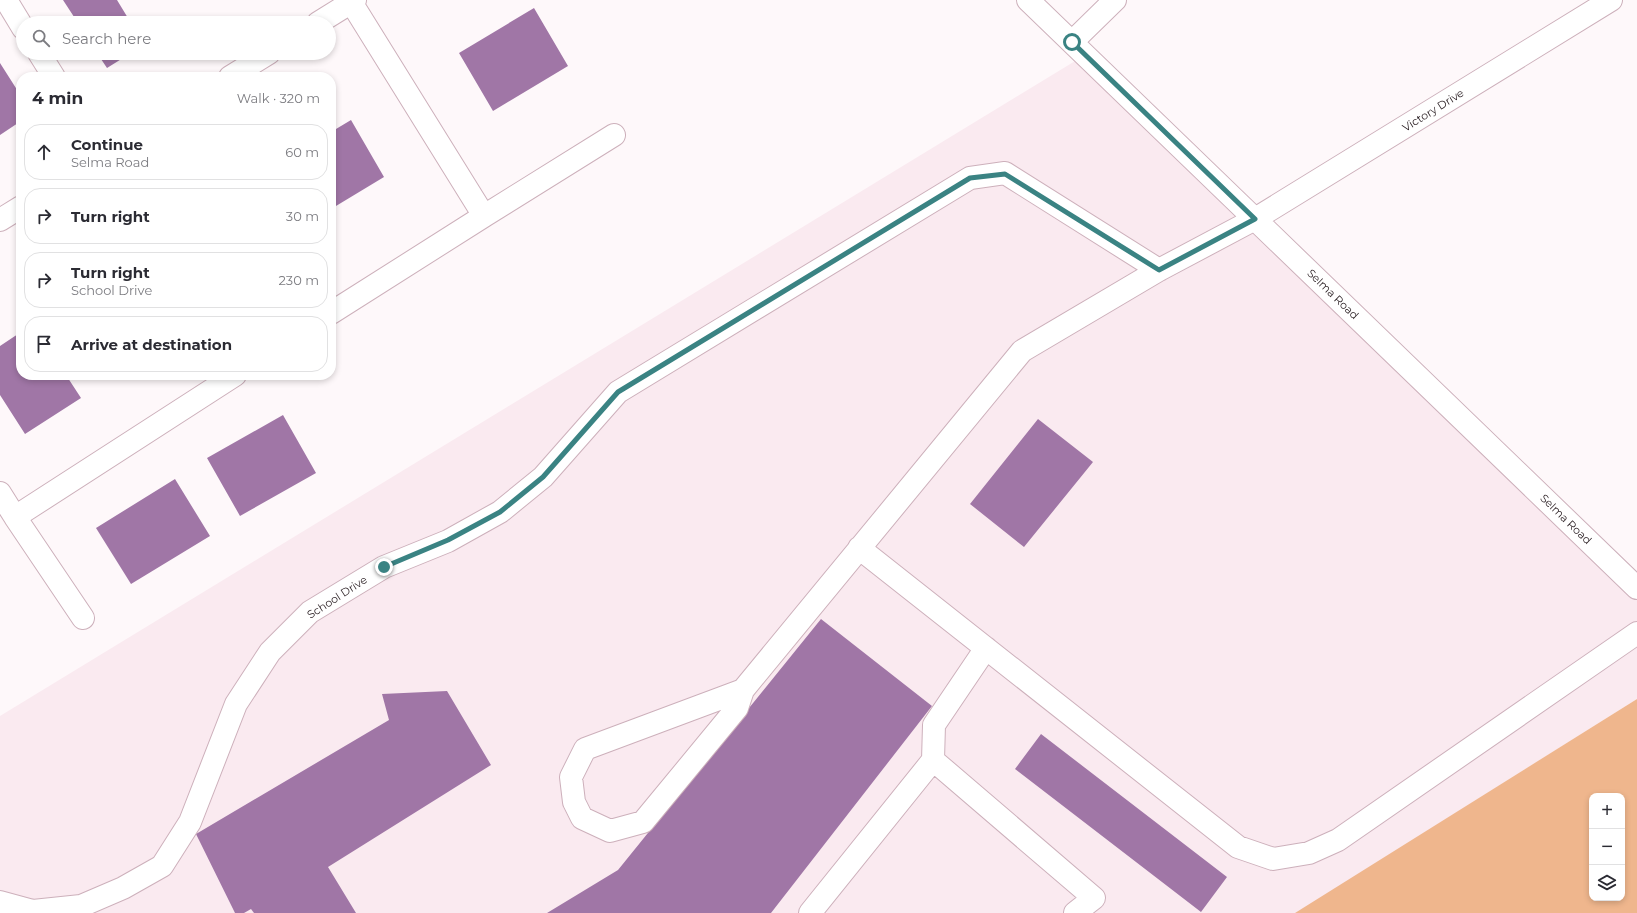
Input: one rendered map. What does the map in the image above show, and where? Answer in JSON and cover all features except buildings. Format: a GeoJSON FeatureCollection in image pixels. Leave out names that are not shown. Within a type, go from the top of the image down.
{"type":"FeatureCollection","features":[{"type":"Feature","properties":{"kind":"street"},"geometry":{"type":"LineString","coordinates":[[6,0],[16,16]]}},
{"type":"Feature","properties":{"kind":"street","name":"Selma Road"},"geometry":{"type":"LineString","coordinates":[[1028,0],[1637,588]]}},
{"type":"Feature","properties":{"kind":"street"},"geometry":{"type":"LineString","coordinates":[[1072,42],[1115,0]]}},
{"type":"Feature","properties":{"kind":"street","name":"Victory Drive"},"geometry":{"type":"LineString","coordinates":[[743,690],[1022,351],[1159,270],[1255,219],[1611,0]]}},
{"type":"Feature","properties":{"kind":"street"},"geometry":{"type":"LineString","coordinates":[[329,16],[353,1],[484,216]]}},
{"type":"Feature","properties":{"kind":"street"},"geometry":{"type":"LineString","coordinates":[[43,60],[51,72]]}},
{"type":"Feature","properties":{"kind":"street"},"geometry":{"type":"LineString","coordinates":[[238,72],[258,60]]}},
{"type":"Feature","properties":{"kind":"street"},"geometry":{"type":"LineString","coordinates":[[336,310],[614,135]]}},
{"type":"Feature","properties":{"kind":"street","name":"School Drive"},"geometry":{"type":"LineString","coordinates":[[0,902],[33,911],[81,906],[123,888],[162,866],[190,822],[236,704],[270,652],[310,612],[384,567],[448,540],[500,512],[543,477],[618,392],[970,178],[1005,174],[1159,270]]}},
{"type":"Feature","properties":{"kind":"street"},"geometry":{"type":"LineString","coordinates":[[0,220],[16,210]]}},
{"type":"Feature","properties":{"kind":"street"},"geometry":{"type":"LineString","coordinates":[[16,517],[227,380]]}},
{"type":"Feature","properties":{"kind":"street"},"geometry":{"type":"LineString","coordinates":[[0,493],[83,618]]}},
{"type":"Feature","properties":{"kind":"street"},"geometry":{"type":"LineString","coordinates":[[859,548],[1238,847],[1273,859],[1309,853],[1338,840],[1637,633]]}},
{"type":"Feature","properties":{"kind":"street"},"geometry":{"type":"LineString","coordinates":[[810,913],[933,760],[934,725],[986,648]]}},
{"type":"Feature","properties":{"kind":"street"},"geometry":{"type":"LineString","coordinates":[[743,690],[737,708],[643,822],[610,831],[582,818],[574,802],[571,777],[584,749],[743,690]]}},
{"type":"Feature","properties":{"kind":"street"},"geometry":{"type":"LineString","coordinates":[[933,760],[1094,898],[1075,913]]}},
{"type":"Feature","properties":{"kind":"shaded area"},"geometry":{"type":"Polygon","coordinates":[[[1085,55],[1637,588],[1637,699],[1297,913],[0,913],[0,716],[1085,55]]]}},
{"type":"Feature","properties":{"kind":"shaded area"},"geometry":{"type":"Polygon","coordinates":[[[1637,699],[1637,913],[1295,913],[1637,699]]]}},
{"type":"Feature","properties":{"kind":"route"},"geometry":{"type":"LineString","coordinates":[[384,567],[448,540],[500,512],[543,477],[618,392],[970,178],[1005,174],[1159,270],[1255,219],[1072,42]]}}]}
